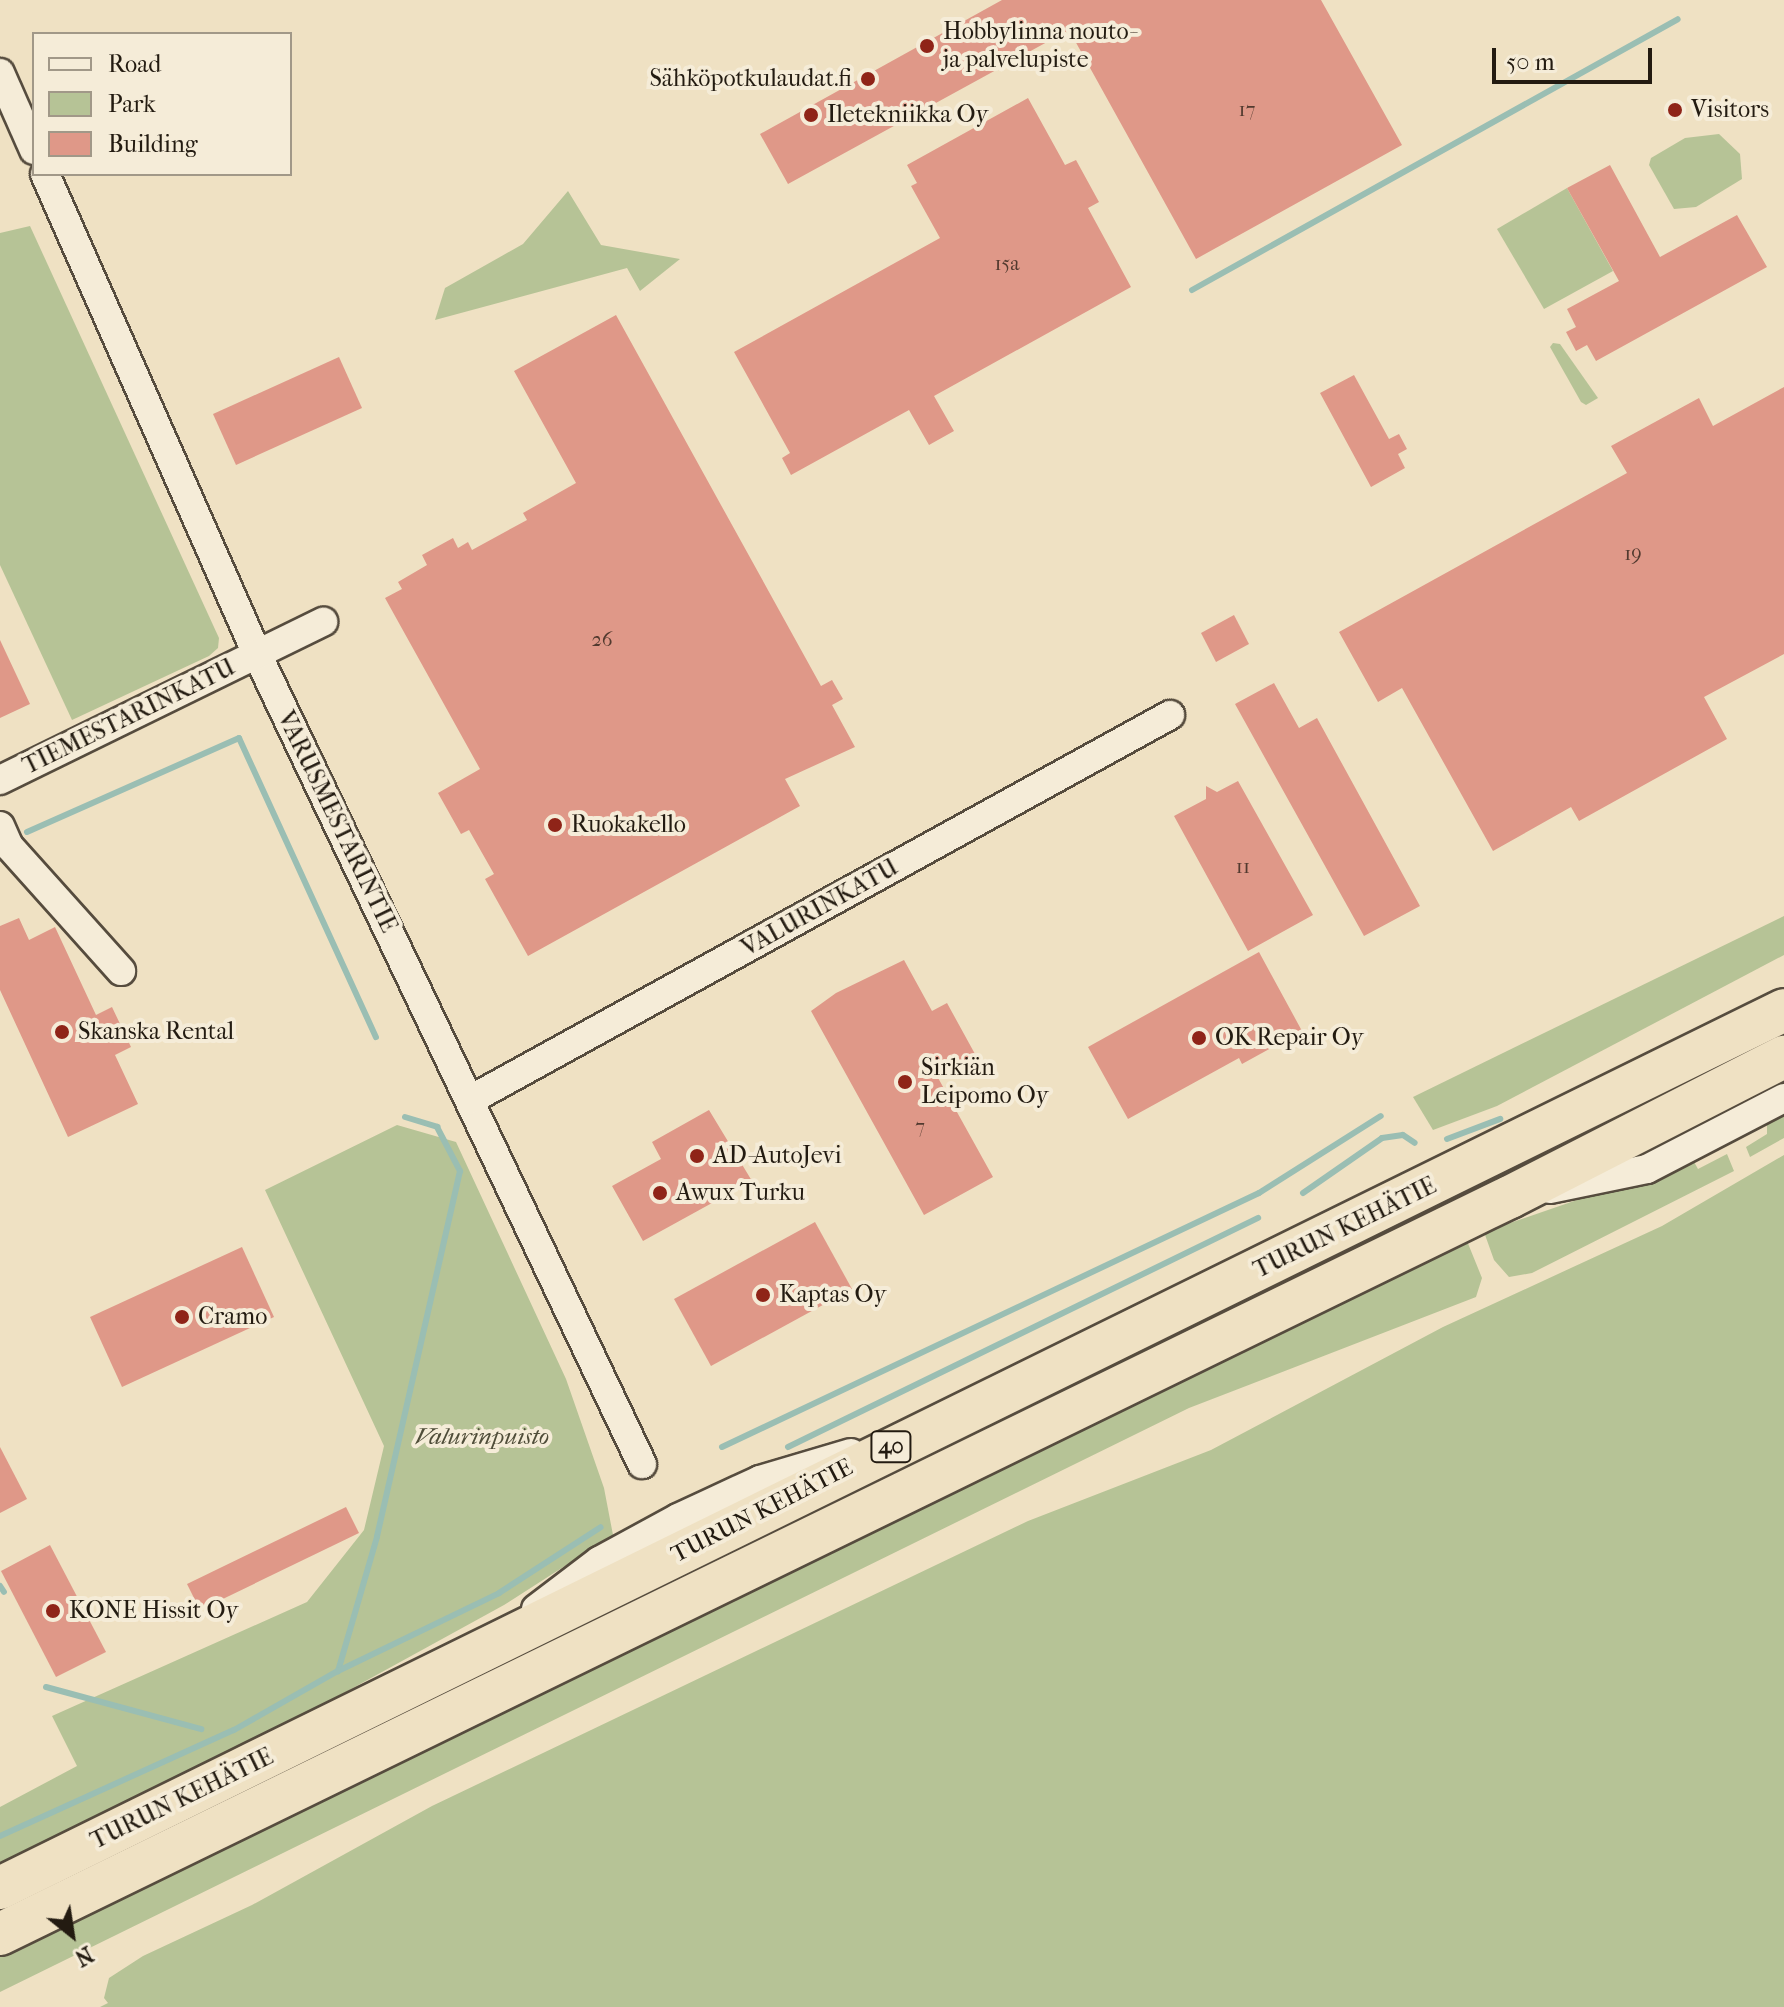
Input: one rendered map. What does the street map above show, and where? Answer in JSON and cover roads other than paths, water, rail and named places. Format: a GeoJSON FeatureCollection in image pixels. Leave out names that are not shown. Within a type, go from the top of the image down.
{"type":"FeatureCollection","features":[{"type":"Feature","properties":{"kind":"highway","name":"TURUN KEHÄTIE"},"geometry":{"type":"LineString","coordinates":[[0,1888],[924,1430],[1425,1190],[1784,1010]]}},
{"type":"Feature","properties":{"kind":"highway","name":"TURUN KEHÄTIE"},"geometry":{"type":"LineString","coordinates":[[0,1934],[1510,1197],[1784,1057]]}},
{"type":"Feature","properties":{"kind":"street"},"geometry":{"type":"LineString","coordinates":[[0,73],[32,145]]}},
{"type":"Feature","properties":{"kind":"street","name":"VARUSMESTARINTIE"},"geometry":{"type":"LineString","coordinates":[[46,176],[257,654],[642,1464]]}},
{"type":"Feature","properties":{"kind":"street","name":"TIEMESTARINKATU"},"geometry":{"type":"LineString","coordinates":[[0,780],[323,622]]}},
{"type":"Feature","properties":{"kind":"street","name":"VALURINKATU"},"geometry":{"type":"LineString","coordinates":[[470,1100],[1170,715]]}},
{"type":"Feature","properties":{"kind":"street"},"geometry":{"type":"LineString","coordinates":[[0,826],[9,846],[121,971]]}},
{"type":"Feature","properties":{"kind":"street"},"geometry":{"type":"LineString","coordinates":[[1510,1197],[1647,1169],[1784,1098]]}},
{"type":"Feature","properties":{"kind":"street"},"geometry":{"type":"LineString","coordinates":[[69,1854],[87,1892]]}},
{"type":"Feature","properties":{"kind":"waterway"},"geometry":{"type":"LineString","coordinates":[[1192,290],[1678,19]]}},
{"type":"Feature","properties":{"kind":"waterway"},"geometry":{"type":"LineString","coordinates":[[27,832],[239,738],[376,1037]]}},
{"type":"Feature","properties":{"kind":"waterway"},"geometry":{"type":"LineString","coordinates":[[722,1447],[1259,1193],[1381,1116]]}},
{"type":"Feature","properties":{"kind":"waterway"},"geometry":{"type":"LineString","coordinates":[[405,1117],[437,1127],[460,1171],[377,1537],[338,1671],[499,1593],[601,1527]]}},
{"type":"Feature","properties":{"kind":"waterway"},"geometry":{"type":"LineString","coordinates":[[1447,1139],[1500,1119]]}},
{"type":"Feature","properties":{"kind":"waterway"},"geometry":{"type":"LineString","coordinates":[[1303,1193],[1382,1138],[1403,1135],[1415,1143]]}},
{"type":"Feature","properties":{"kind":"waterway"},"geometry":{"type":"LineString","coordinates":[[788,1447],[1258,1218]]}},
{"type":"Feature","properties":{"kind":"waterway"},"geometry":{"type":"LineString","coordinates":[[0,1586],[4,1592]]}},
{"type":"Feature","properties":{"kind":"waterway"},"geometry":{"type":"LineString","coordinates":[[0,1836],[234,1730],[338,1671]]}},
{"type":"Feature","properties":{"kind":"waterway"},"geometry":{"type":"LineString","coordinates":[[46,1687],[201,1729]]}},
{"type":"Feature","properties":{"kind":"place","name":"Hobbylinna nouto- ja palvelupiste"},"geometry":{"type":"Point","coordinates":[927,46]}},
{"type":"Feature","properties":{"kind":"place","name":"Sähköpotkulaudat.fi"},"geometry":{"type":"Point","coordinates":[868,79]}},
{"type":"Feature","properties":{"kind":"place","name":"Visitors"},"geometry":{"type":"Point","coordinates":[1675,110]}},
{"type":"Feature","properties":{"kind":"place","name":"Iletekniikka Oy"},"geometry":{"type":"Point","coordinates":[811,115]}},
{"type":"Feature","properties":{"kind":"place","name":"Ruokakello"},"geometry":{"type":"Point","coordinates":[555,825]}},
{"type":"Feature","properties":{"kind":"place","name":"Skanska Rental"},"geometry":{"type":"Point","coordinates":[62,1032]}},
{"type":"Feature","properties":{"kind":"place","name":"OK Repair Oy"},"geometry":{"type":"Point","coordinates":[1199,1038]}},
{"type":"Feature","properties":{"kind":"place","name":"Sirkiän Leipomo Oy"},"geometry":{"type":"Point","coordinates":[905,1082]}},
{"type":"Feature","properties":{"kind":"place","name":"AD-AutoJevi"},"geometry":{"type":"Point","coordinates":[697,1156]}},
{"type":"Feature","properties":{"kind":"place","name":"Awux Turku"},"geometry":{"type":"Point","coordinates":[660,1193]}},
{"type":"Feature","properties":{"kind":"place","name":"Kaptas Oy"},"geometry":{"type":"Point","coordinates":[763,1295]}},
{"type":"Feature","properties":{"kind":"place","name":"Cramo"},"geometry":{"type":"Point","coordinates":[182,1317]}},
{"type":"Feature","properties":{"kind":"place","name":"KONE Hissit Oy"},"geometry":{"type":"Point","coordinates":[53,1611]}},
{"type":"Feature","properties":{"kind":"park label","name":"Valurinpuisto"},"geometry":{"type":"Point","coordinates":[482,1437]}}]}
